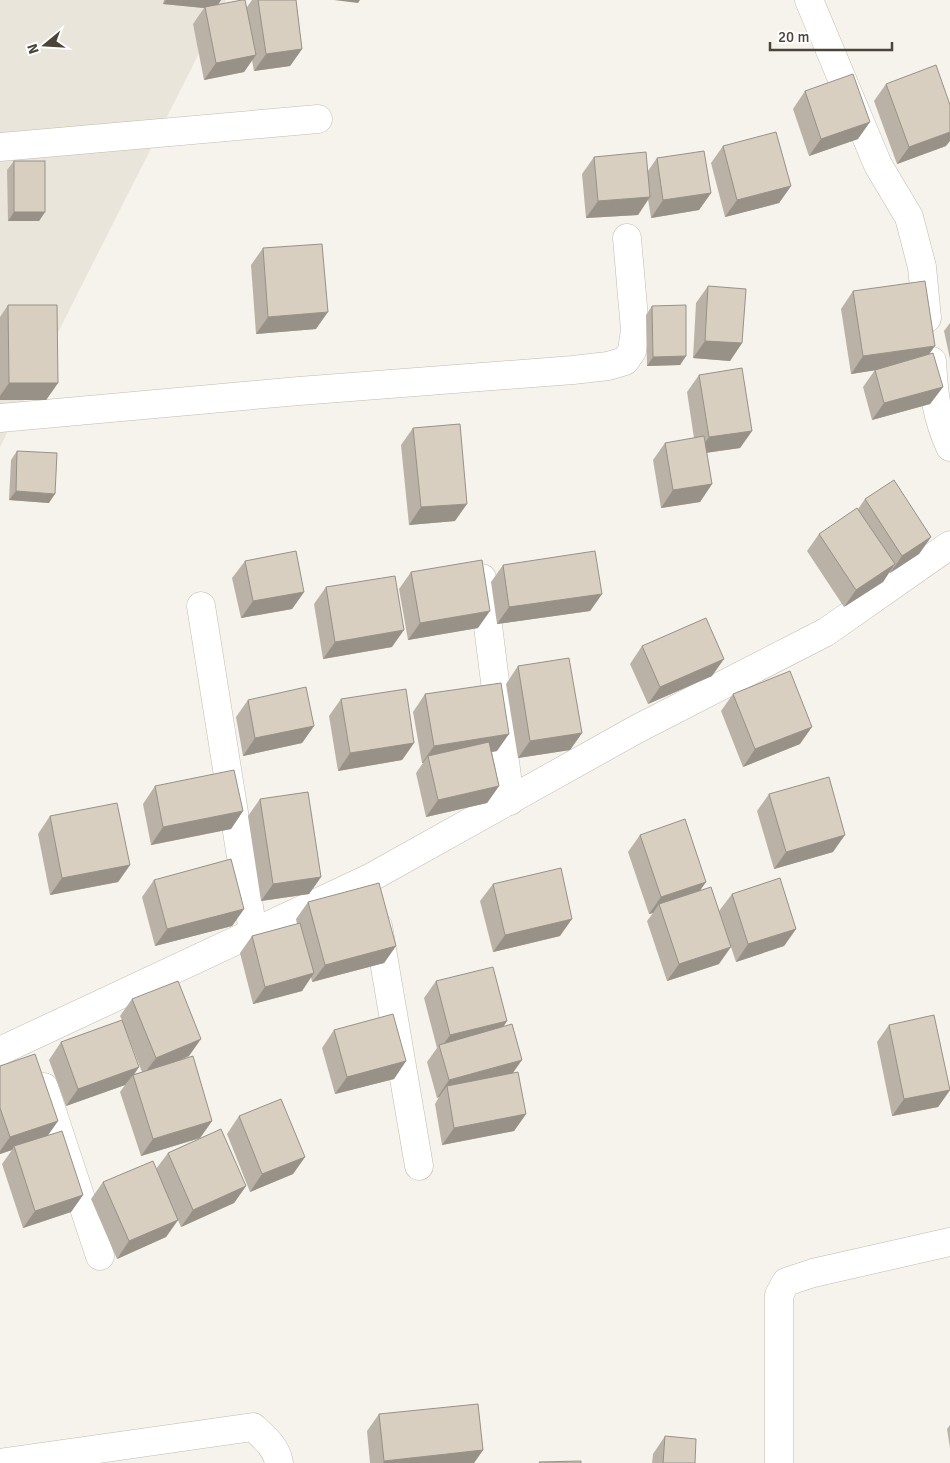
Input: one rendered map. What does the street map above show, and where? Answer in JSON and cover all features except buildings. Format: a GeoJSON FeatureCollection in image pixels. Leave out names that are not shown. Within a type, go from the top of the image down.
{"type":"FeatureCollection","features":[{"type":"Feature","properties":{"kind":"street"},"geometry":{"type":"LineString","coordinates":[[809,0],[878,164],[909,217],[922,267],[934,396],[942,428],[950,447]]}},
{"type":"Feature","properties":{"kind":"street"},"geometry":{"type":"LineString","coordinates":[[0,146],[318,119]]}},
{"type":"Feature","properties":{"kind":"street"},"geometry":{"type":"LineString","coordinates":[[0,418],[299,391],[573,370],[616,364],[625,361],[632,351],[634,330],[627,238]]}},
{"type":"Feature","properties":{"kind":"street"},"geometry":{"type":"LineString","coordinates":[[0,1051],[370,878],[637,729],[826,632],[950,545]]}},
{"type":"Feature","properties":{"kind":"street"},"geometry":{"type":"LineString","coordinates":[[481,574],[510,801]]}},
{"type":"Feature","properties":{"kind":"street"},"geometry":{"type":"LineString","coordinates":[[201,606],[253,932]]}},
{"type":"Feature","properties":{"kind":"street"},"geometry":{"type":"LineString","coordinates":[[370,878],[419,1166]]}},
{"type":"Feature","properties":{"kind":"street"},"geometry":{"type":"LineString","coordinates":[[28,1037],[100,1256]]}},
{"type":"Feature","properties":{"kind":"street"},"geometry":{"type":"LineString","coordinates":[[779,1463],[779,1295],[786,1282],[813,1273],[950,1242]]}},
{"type":"Feature","properties":{"kind":"street"},"geometry":{"type":"LineString","coordinates":[[0,1463],[253,1427],[268,1441],[280,1463]]}},
{"type":"Feature","properties":{"kind":"shaded area"},"geometry":{"type":"Polygon","coordinates":[[[0,0],[226,0],[0,447],[0,0]]]}}]}
